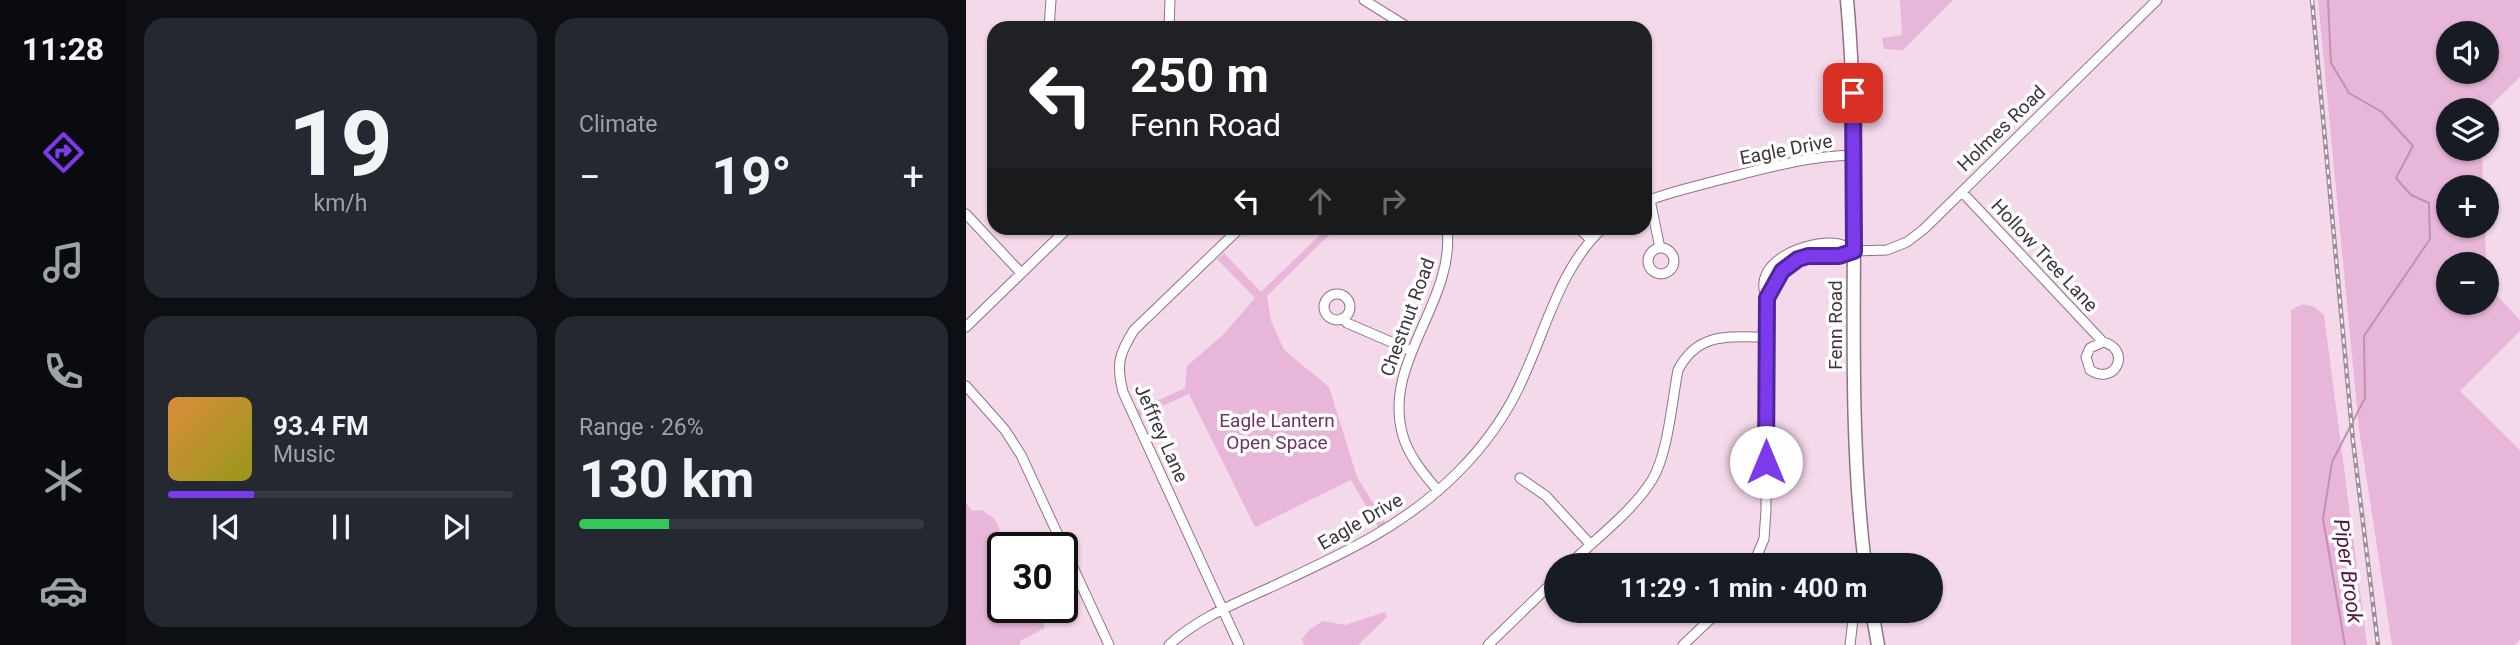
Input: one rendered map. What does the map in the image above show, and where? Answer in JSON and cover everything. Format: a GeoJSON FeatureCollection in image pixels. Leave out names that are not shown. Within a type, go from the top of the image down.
{"type":"FeatureCollection","features":[{"type":"Feature","properties":{"kind":"street"},"geometry":{"type":"LineString","coordinates":[[1050,21],[1051,0]]}},
{"type":"Feature","properties":{"kind":"street"},"geometry":{"type":"LineString","coordinates":[[1169,21],[1170,0]]}},
{"type":"Feature","properties":{"kind":"street"},"geometry":{"type":"LineString","coordinates":[[1364,0],[1398,21]]}},
{"type":"Feature","properties":{"kind":"street","name":"Fenn Road"},"geometry":{"type":"LineString","coordinates":[[1847,0],[1853,93],[1856,451],[1864,553]]}},
{"type":"Feature","properties":{"kind":"street","name":"Holmes Road"},"geometry":{"type":"LineString","coordinates":[[1766,337],[1767,298],[1782,271],[1798,259],[1808,256],[1839,256],[1854,251],[1887,250],[1907,242],[1962,192],[2157,0]]}},
{"type":"Feature","properties":{"kind":"street","name":"Eagle Drive"},"geometry":{"type":"LineString","coordinates":[[1652,200],[1780,164],[1818,156],[1853,155]]}},
{"type":"Feature","properties":{"kind":"street","name":"Hollow Tree Lane"},"geometry":{"type":"LineString","coordinates":[[1962,192],[2103,342]]}},
{"type":"Feature","properties":{"kind":"street"},"geometry":{"type":"LineString","coordinates":[[966,214],[1021,273]]}},
{"type":"Feature","properties":{"kind":"street"},"geometry":{"type":"LineString","coordinates":[[1652,219],[1660,248]]}},
{"type":"Feature","properties":{"kind":"street"},"geometry":{"type":"LineString","coordinates":[[966,327],[1061,235]]}},
{"type":"Feature","properties":{"kind":"street","name":"Jeffrey Lane"},"geometry":{"type":"LineString","coordinates":[[1233,235],[1134,330],[1118,361],[1118,375],[1123,392],[1239,645]]}},
{"type":"Feature","properties":{"kind":"street","name":"Chestnut Road"},"geometry":{"type":"LineString","coordinates":[[1438,491],[1412,455],[1403,436],[1400,391],[1412,351],[1442,281],[1448,260],[1447,235]]}},
{"type":"Feature","properties":{"kind":"street"},"geometry":{"type":"LineString","coordinates":[[1586,235],[1590,239]]}},
{"type":"Feature","properties":{"kind":"street","name":"Eagle Drive"},"geometry":{"type":"LineString","coordinates":[[1169,645],[1201,619],[1381,534],[1438,491],[1479,447],[1510,402],[1523,379],[1566,278],[1595,235]]}},
{"type":"Feature","properties":{"kind":"street"},"geometry":{"type":"LineString","coordinates":[[1343,318],[1348,323],[1412,351]]}},
{"type":"Feature","properties":{"kind":"street"},"geometry":{"type":"LineString","coordinates":[[1581,553],[1640,497],[1653,479],[1662,458],[1678,370],[1685,357],[1706,341],[1721,337],[1766,337],[1766,510],[1764,539],[1758,553]]}},
{"type":"Feature","properties":{"kind":"street"},"geometry":{"type":"LineString","coordinates":[[966,386],[1005,430],[1021,455],[1109,645]]}},
{"type":"Feature","properties":{"kind":"street"},"geometry":{"type":"LineString","coordinates":[[1520,478],[1546,496],[1590,544]]}},
{"type":"Feature","properties":{"kind":"street"},"geometry":{"type":"LineString","coordinates":[[1488,645],[1544,591]]}},
{"type":"Feature","properties":{"kind":"street"},"geometry":{"type":"LineString","coordinates":[[1683,645],[1706,623]]}},
{"type":"Feature","properties":{"kind":"street"},"geometry":{"type":"LineString","coordinates":[[1850,645],[1854,623]]}},
{"type":"Feature","properties":{"kind":"street"},"geometry":{"type":"LineString","coordinates":[[1874,623],[1878,645]]}},
{"type":"Feature","properties":{"kind":"green space"},"geometry":{"type":"Polygon","coordinates":[[[1900,0],[1953,0],[1903,50],[1884,49],[1882,38],[1902,35],[1900,0]]]}},
{"type":"Feature","properties":{"kind":"green space"},"geometry":{"type":"Polygon","coordinates":[[[2318,0],[2520,0],[2520,77],[2498,98],[2436,98],[2436,161],[2482,161],[2483,175],[2436,175],[2436,238],[2485,238],[2486,252],[2436,252],[2436,315],[2499,315],[2499,298],[2520,320],[2520,331],[2460,391],[2520,450],[2520,639],[2515,645],[2392,645],[2359,429],[2318,0]]]}},
{"type":"Feature","properties":{"kind":"green space","name":"Eagle Lantern Open Space"},"geometry":{"type":"Polygon","coordinates":[[[1320,235],[1329,235],[1267,296],[1271,321],[1284,350],[1329,387],[1357,477],[1386,524],[1379,528],[1351,480],[1255,527],[1189,394],[1140,416],[1137,410],[1185,388],[1187,366],[1224,334],[1255,298],[1217,259],[1224,253],[1261,292],[1320,235]]]}},
{"type":"Feature","properties":{"kind":"green space"},"geometry":{"type":"Polygon","coordinates":[[[2303,304],[2314,307],[2324,315],[2367,645],[2291,645],[2291,310],[2303,304]]]}},
{"type":"Feature","properties":{"kind":"green space"},"geometry":{"type":"Polygon","coordinates":[[[966,503],[972,511],[982,510],[991,516],[1000,532],[987,532],[987,623],[1043,623],[1045,628],[1020,641],[1020,645],[966,645],[966,503]]]}},
{"type":"Feature","properties":{"kind":"green space"},"geometry":{"type":"Polygon","coordinates":[[[1385,612],[1387,617],[1358,645],[1304,645],[1302,639],[1310,629],[1323,621],[1345,625],[1385,612]]]}},
{"type":"Feature","properties":{"kind":"waterway","name":"Piper Brook"},"geometry":{"type":"LineString","coordinates":[[2328,0],[2331,63],[2349,93],[2382,112],[2413,146],[2396,178],[2411,195],[2429,203],[2430,239],[2364,336],[2365,398],[2332,462],[2323,519],[2345,645]]}},
{"type":"Feature","properties":{"kind":"railway"},"geometry":{"type":"LineString","coordinates":[[2312,0],[2353,441],[2378,645]]}},
{"type":"Feature","properties":{"kind":"route"},"geometry":{"type":"LineString","coordinates":[[1766,462],[1767,298],[1782,271],[1792,262],[1808,256],[1839,256],[1854,251],[1853,93]]}}]}
